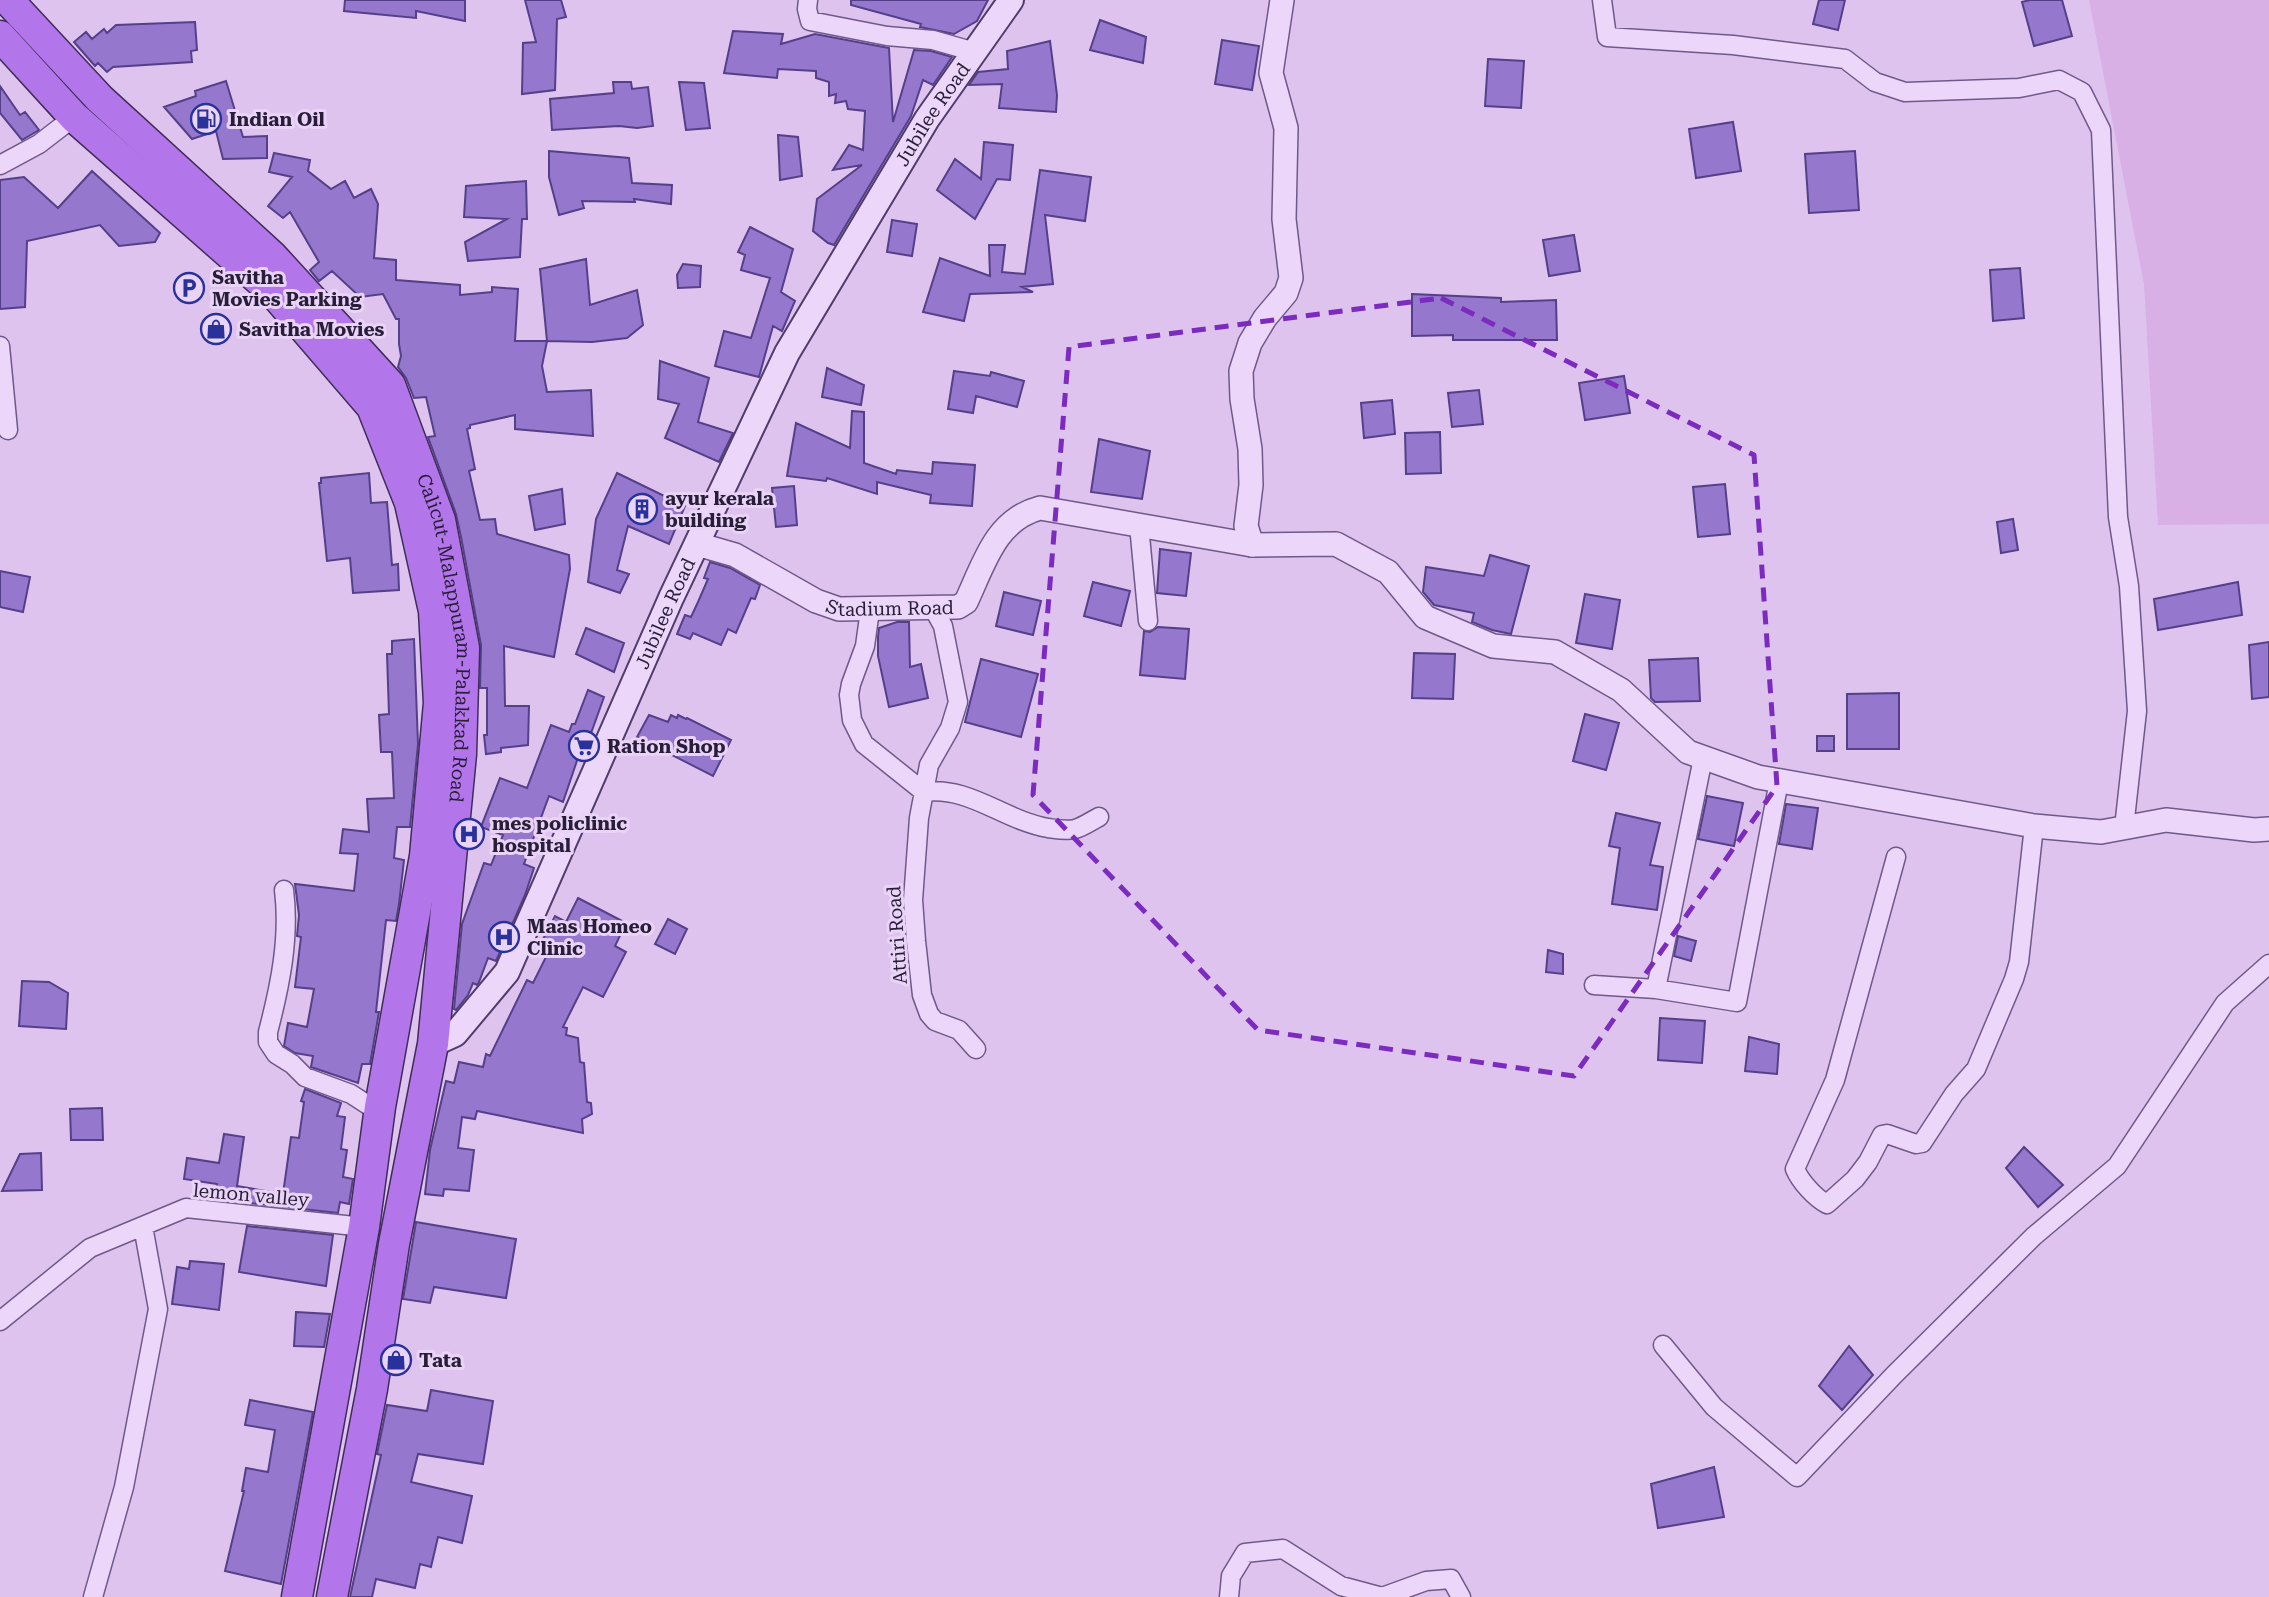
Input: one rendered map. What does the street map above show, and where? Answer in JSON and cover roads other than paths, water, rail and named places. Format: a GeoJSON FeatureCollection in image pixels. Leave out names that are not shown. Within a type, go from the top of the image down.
{"type":"FeatureCollection","features":[{"type":"Feature","properties":{"kind":"highway","name":"Calicut-Malappuram-Palakkad Road"},"geometry":{"type":"LineString","coordinates":[[8,0],[100,99],[272,256],[390,385],[440,520],[464,648],[461,754],[433,1044],[394,1244],[372,1389],[332,1597]]}},
{"type":"Feature","properties":{"kind":"highway"},"geometry":{"type":"LineString","coordinates":[[0,36],[74,117],[282,303],[372,407],[410,503],[434,611],[439,703],[425,856],[380,1107],[364,1227],[297,1597]]}},
{"type":"Feature","properties":{"kind":"highway"},"geometry":{"type":"LineString","coordinates":[[393,1035],[406,1060],[423,1058],[433,1044]]}},
{"type":"Feature","properties":{"kind":"main road","name":"Jubilee Road"},"geometry":{"type":"LineString","coordinates":[[433,1044],[455,1034],[507,972],[697,544],[786,354],[927,119],[1011,0]]}},
{"type":"Feature","properties":{"kind":"street"},"geometry":{"type":"LineString","coordinates":[[808,0],[810,21],[887,36],[933,40],[975,52]]}},
{"type":"Feature","properties":{"kind":"street"},"geometry":{"type":"LineString","coordinates":[[1252,545],[1245,526],[1251,485],[1250,449],[1242,399],[1241,370],[1250,343],[1265,318],[1286,293],[1291,278],[1284,219],[1286,128],[1271,74],[1282,0]]}},
{"type":"Feature","properties":{"kind":"street"},"geometry":{"type":"LineString","coordinates":[[1602,0],[1607,37],[1733,45],[1845,59],[1875,82],[1905,92],[2019,88],[2059,80],[2082,92],[2101,130],[2118,517],[2130,586],[2137,711],[2124,828]]}},
{"type":"Feature","properties":{"kind":"street"},"geometry":{"type":"LineString","coordinates":[[0,165],[40,144],[74,117]]}},
{"type":"Feature","properties":{"kind":"street"},"geometry":{"type":"LineString","coordinates":[[0,346],[8,430]]}},
{"type":"Feature","properties":{"kind":"street","name":"Stadium Road"},"geometry":{"type":"LineString","coordinates":[[697,544],[735,555],[816,601],[839,609],[870,610],[958,607],[966,601],[995,539],[1007,525],[1025,512],[1040,508],[1252,545],[1336,544],[1388,572],[1425,617],[1493,646],[1555,652],[1621,690],[1688,752],[1758,777],[2034,826],[2101,832],[2166,820],[2254,830],[2269,829]]}},
{"type":"Feature","properties":{"kind":"street"},"geometry":{"type":"LineString","coordinates":[[1139,525],[1148,621]]}},
{"type":"Feature","properties":{"kind":"street","name":"Attiri Road"},"geometry":{"type":"LineString","coordinates":[[933,608],[943,626],[958,702],[950,728],[929,765],[919,818],[913,900],[922,995],[929,1014],[935,1021],[959,1030],[976,1049]]}},
{"type":"Feature","properties":{"kind":"street"},"geometry":{"type":"LineString","coordinates":[[870,610],[865,646],[851,684],[852,720],[864,744],[924,792],[958,794],[1017,821],[1054,829],[1076,829],[1099,817]]}},
{"type":"Feature","properties":{"kind":"street"},"geometry":{"type":"LineString","coordinates":[[1656,989],[1703,758]]}},
{"type":"Feature","properties":{"kind":"street"},"geometry":{"type":"LineString","coordinates":[[1594,985],[1656,989],[1737,1002],[1779,781]]}},
{"type":"Feature","properties":{"kind":"street"},"geometry":{"type":"LineString","coordinates":[[1896,857],[1835,1080],[1795,1169],[1821,1201],[1827,1204],[1855,1180],[1882,1135],[1887,1134],[1916,1144],[1922,1143],[1954,1094],[1976,1069],[2019,962],[2024,895],[2034,826]]}},
{"type":"Feature","properties":{"kind":"street"},"geometry":{"type":"LineString","coordinates":[[284,890],[287,917],[285,939],[268,1042],[276,1054],[292,1064],[305,1077],[351,1094],[368,1105],[380,1107]]}},
{"type":"Feature","properties":{"kind":"street"},"geometry":{"type":"LineString","coordinates":[[1663,1345],[1714,1407],[1797,1477],[1894,1375],[2034,1236],[2117,1166],[2225,1003],[2269,964]]}},
{"type":"Feature","properties":{"kind":"street","name":"lemon valley"},"geometry":{"type":"LineString","coordinates":[[0,1321],[90,1248],[186,1208],[364,1227]]}},
{"type":"Feature","properties":{"kind":"street"},"geometry":{"type":"LineString","coordinates":[[93,1597],[124,1487],[158,1309],[143,1226]]}},
{"type":"Feature","properties":{"kind":"street"},"geometry":{"type":"LineString","coordinates":[[1229,1597],[1231,1576],[1245,1553],[1283,1549],[1341,1586],[1382,1597],[1426,1581],[1451,1579],[1461,1597]]}},
{"type":"Feature","properties":{"kind":"place","name":"Indian Oil"},"geometry":{"type":"Point","coordinates":[206,119]}},
{"type":"Feature","properties":{"kind":"place","name":"Savitha Movies Parking"},"geometry":{"type":"Point","coordinates":[189,288]}},
{"type":"Feature","properties":{"kind":"place","name":"Savitha Movies"},"geometry":{"type":"Point","coordinates":[216,329]}},
{"type":"Feature","properties":{"kind":"place","name":"ayur kerala building"},"geometry":{"type":"Point","coordinates":[642,509]}},
{"type":"Feature","properties":{"kind":"place","name":"Ration Shop"},"geometry":{"type":"Point","coordinates":[584,746]}},
{"type":"Feature","properties":{"kind":"place","name":"mes policlinic hospital"},"geometry":{"type":"Point","coordinates":[469,834]}},
{"type":"Feature","properties":{"kind":"place","name":"Maas Homeo Clinic"},"geometry":{"type":"Point","coordinates":[504,937]}},
{"type":"Feature","properties":{"kind":"place","name":"Tata"},"geometry":{"type":"Point","coordinates":[396,1360]}}]}
